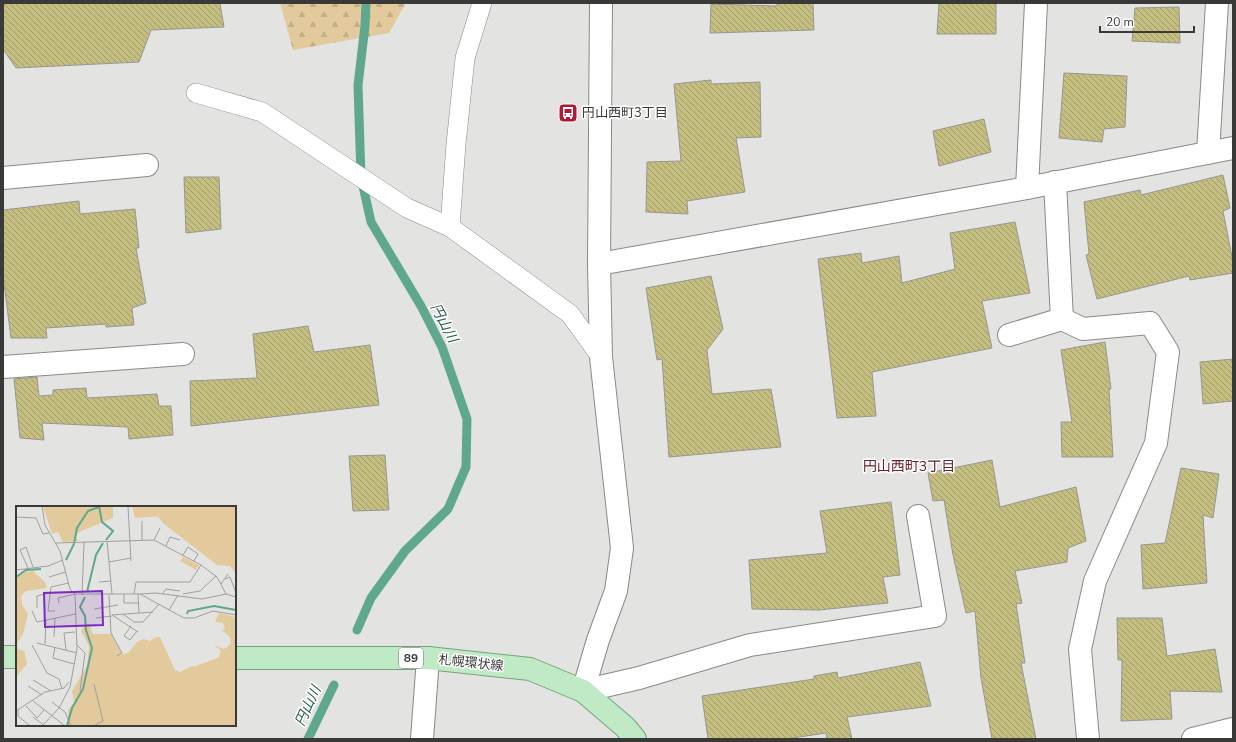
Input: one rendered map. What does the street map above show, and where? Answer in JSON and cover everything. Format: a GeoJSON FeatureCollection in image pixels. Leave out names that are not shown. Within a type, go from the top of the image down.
{"type":"FeatureCollection","features":[{"type":"Feature","properties":{"kind":"main road"},"geometry":{"type":"LineString","coordinates":[[3,657],[16,657]]}},
{"type":"Feature","properties":{"kind":"main road","name":"札幌環状線"},"geometry":{"type":"LineString","coordinates":[[236,658],[428,658],[530,670],[583,691],[625,727],[635,739]]}},
{"type":"Feature","properties":{"kind":"street"},"geometry":{"type":"LineString","coordinates":[[583,691],[616,591],[622,548],[601,356],[599,264],[601,3]]}},
{"type":"Feature","properties":{"kind":"street"},"geometry":{"type":"LineString","coordinates":[[1027,188],[1036,3]]}},
{"type":"Feature","properties":{"kind":"street"},"geometry":{"type":"LineString","coordinates":[[1208,153],[1217,3]]}},
{"type":"Feature","properties":{"kind":"street"},"geometry":{"type":"LineString","coordinates":[[599,264],[1027,188],[1233,148]]}},
{"type":"Feature","properties":{"kind":"street"},"geometry":{"type":"LineString","coordinates":[[3,178],[147,165]]}},
{"type":"Feature","properties":{"kind":"street"},"geometry":{"type":"LineString","coordinates":[[1055,182],[1062,319]]}},
{"type":"Feature","properties":{"kind":"street"},"geometry":{"type":"LineString","coordinates":[[1009,335],[1062,319],[1083,329],[1150,323],[1168,352],[1156,443],[1095,581],[1080,649],[1088,739]]}},
{"type":"Feature","properties":{"kind":"street"},"geometry":{"type":"LineString","coordinates":[[3,367],[183,354]]}},
{"type":"Feature","properties":{"kind":"street"},"geometry":{"type":"LineString","coordinates":[[583,691],[639,678],[750,645],[935,616],[918,516]]}},
{"type":"Feature","properties":{"kind":"street"},"geometry":{"type":"LineString","coordinates":[[422,739],[428,658]]}},
{"type":"Feature","properties":{"kind":"street"},"geometry":{"type":"LineString","coordinates":[[1193,739],[1233,729]]}},
{"type":"Feature","properties":{"kind":"lane"},"geometry":{"type":"LineString","coordinates":[[450,227],[456,144],[465,58],[482,3]]}},
{"type":"Feature","properties":{"kind":"lane"},"geometry":{"type":"LineString","coordinates":[[196,93],[262,112],[407,208],[450,227],[570,314],[601,356]]}},
{"type":"Feature","properties":{"kind":"green space"},"geometry":{"type":"Polygon","coordinates":[[[280,3],[406,3],[389,33],[293,50],[280,3]]]}},
{"type":"Feature","properties":{"kind":"building"},"geometry":{"type":"Polygon","coordinates":[[[3,3],[220,3],[224,27],[151,30],[139,62],[16,68],[3,49],[3,3]]]}},
{"type":"Feature","properties":{"kind":"building"},"geometry":{"type":"Polygon","coordinates":[[[777,3],[813,3],[814,30],[710,33],[711,4],[777,6],[777,3]]]}},
{"type":"Feature","properties":{"kind":"building"},"geometry":{"type":"Polygon","coordinates":[[[939,3],[996,3],[996,34],[937,34],[939,3]]]}},
{"type":"Feature","properties":{"kind":"building"},"geometry":{"type":"Polygon","coordinates":[[[1179,7],[1180,43],[1132,41],[1135,8],[1179,7]]]}},
{"type":"Feature","properties":{"kind":"building"},"geometry":{"type":"Polygon","coordinates":[[[1064,73],[1127,76],[1125,127],[1104,129],[1102,142],[1059,138],[1064,73]]]}},
{"type":"Feature","properties":{"kind":"building"},"geometry":{"type":"Polygon","coordinates":[[[711,80],[711,84],[760,82],[761,137],[736,138],[745,192],[687,201],[688,214],[646,212],[647,162],[681,161],[674,84],[711,80]]]}},
{"type":"Feature","properties":{"kind":"building"},"geometry":{"type":"Polygon","coordinates":[[[984,119],[991,152],[939,166],[933,131],[984,119]]]}},
{"type":"Feature","properties":{"kind":"building"},"geometry":{"type":"Polygon","coordinates":[[[1223,175],[1230,208],[1223,211],[1233,262],[1233,273],[1190,280],[1189,276],[1097,299],[1086,255],[1089,254],[1084,202],[1140,190],[1141,195],[1223,175]]]}},
{"type":"Feature","properties":{"kind":"building"},"geometry":{"type":"Polygon","coordinates":[[[184,177],[219,177],[221,229],[186,233],[184,177]]]}},
{"type":"Feature","properties":{"kind":"building"},"geometry":{"type":"Polygon","coordinates":[[[79,201],[80,214],[135,209],[139,248],[136,248],[146,303],[132,308],[134,325],[106,327],[106,324],[46,328],[47,338],[11,338],[3,276],[3,210],[79,201]]]}},
{"type":"Feature","properties":{"kind":"building"},"geometry":{"type":"Polygon","coordinates":[[[1015,222],[1030,293],[982,301],[992,348],[872,372],[876,416],[837,418],[818,259],[861,253],[862,263],[899,256],[902,283],[955,269],[950,233],[1015,222]]]}},
{"type":"Feature","properties":{"kind":"building"},"geometry":{"type":"Polygon","coordinates":[[[711,276],[723,329],[707,350],[712,394],[771,389],[781,447],[669,457],[662,359],[657,360],[646,288],[711,276]]]}},
{"type":"Feature","properties":{"kind":"building"},"geometry":{"type":"Polygon","coordinates":[[[308,326],[314,352],[370,345],[379,405],[191,426],[190,381],[257,378],[253,334],[308,326]]]}},
{"type":"Feature","properties":{"kind":"building"},"geometry":{"type":"Polygon","coordinates":[[[1105,342],[1111,389],[1109,389],[1113,457],[1062,457],[1061,422],[1072,422],[1061,350],[1105,342]]]}},
{"type":"Feature","properties":{"kind":"building"},"geometry":{"type":"Polygon","coordinates":[[[1233,359],[1233,401],[1203,404],[1200,362],[1233,359]]]}},
{"type":"Feature","properties":{"kind":"building"},"geometry":{"type":"Polygon","coordinates":[[[37,377],[39,396],[53,395],[53,390],[86,388],[87,398],[157,394],[159,406],[171,406],[173,435],[129,439],[128,427],[42,423],[44,440],[20,438],[14,379],[37,377]]]}},
{"type":"Feature","properties":{"kind":"building"},"geometry":{"type":"Polygon","coordinates":[[[385,455],[389,510],[353,511],[349,456],[385,455]]]}},
{"type":"Feature","properties":{"kind":"building"},"geometry":{"type":"Polygon","coordinates":[[[992,460],[1000,507],[1076,487],[1086,541],[1068,548],[1067,562],[1015,571],[1022,603],[1016,604],[1025,663],[1021,663],[1036,739],[992,739],[981,678],[975,611],[966,613],[953,555],[944,500],[933,501],[928,473],[992,460]]]}},
{"type":"Feature","properties":{"kind":"building"},"geometry":{"type":"Polygon","coordinates":[[[1181,468],[1219,474],[1213,518],[1203,515],[1207,583],[1143,589],[1141,545],[1165,543],[1181,468]]]}},
{"type":"Feature","properties":{"kind":"building"},"geometry":{"type":"Polygon","coordinates":[[[891,502],[900,575],[883,577],[888,603],[819,610],[752,609],[749,560],[827,553],[820,511],[891,502]]]}},
{"type":"Feature","properties":{"kind":"building"},"geometry":{"type":"Polygon","coordinates":[[[1117,618],[1162,618],[1167,656],[1215,649],[1222,692],[1170,691],[1172,719],[1121,721],[1122,660],[1118,660],[1117,618]]]}},
{"type":"Feature","properties":{"kind":"building"},"geometry":{"type":"Polygon","coordinates":[[[920,662],[931,706],[847,717],[852,739],[827,739],[826,733],[786,739],[708,739],[702,696],[814,679],[814,676],[837,672],[838,678],[920,662]]]}},
{"type":"Feature","properties":{"kind":"waterway","name":"円山川"},"geometry":{"type":"LineString","coordinates":[[357,630],[371,598],[405,551],[448,509],[466,467],[467,419],[442,347],[421,306],[371,222],[361,177],[358,85],[365,26],[366,3]]}},
{"type":"Feature","properties":{"kind":"waterway","name":"円山川"},"geometry":{"type":"LineString","coordinates":[[308,739],[334,685]]}},
{"type":"Feature","properties":{"kind":"place","name":"円山西町3丁目"},"geometry":{"type":"Point","coordinates":[568,113]}},
{"type":"Feature","properties":{"kind":"district","name":"円山西町3丁目"},"geometry":{"type":"Point","coordinates":[909,466]}}]}
